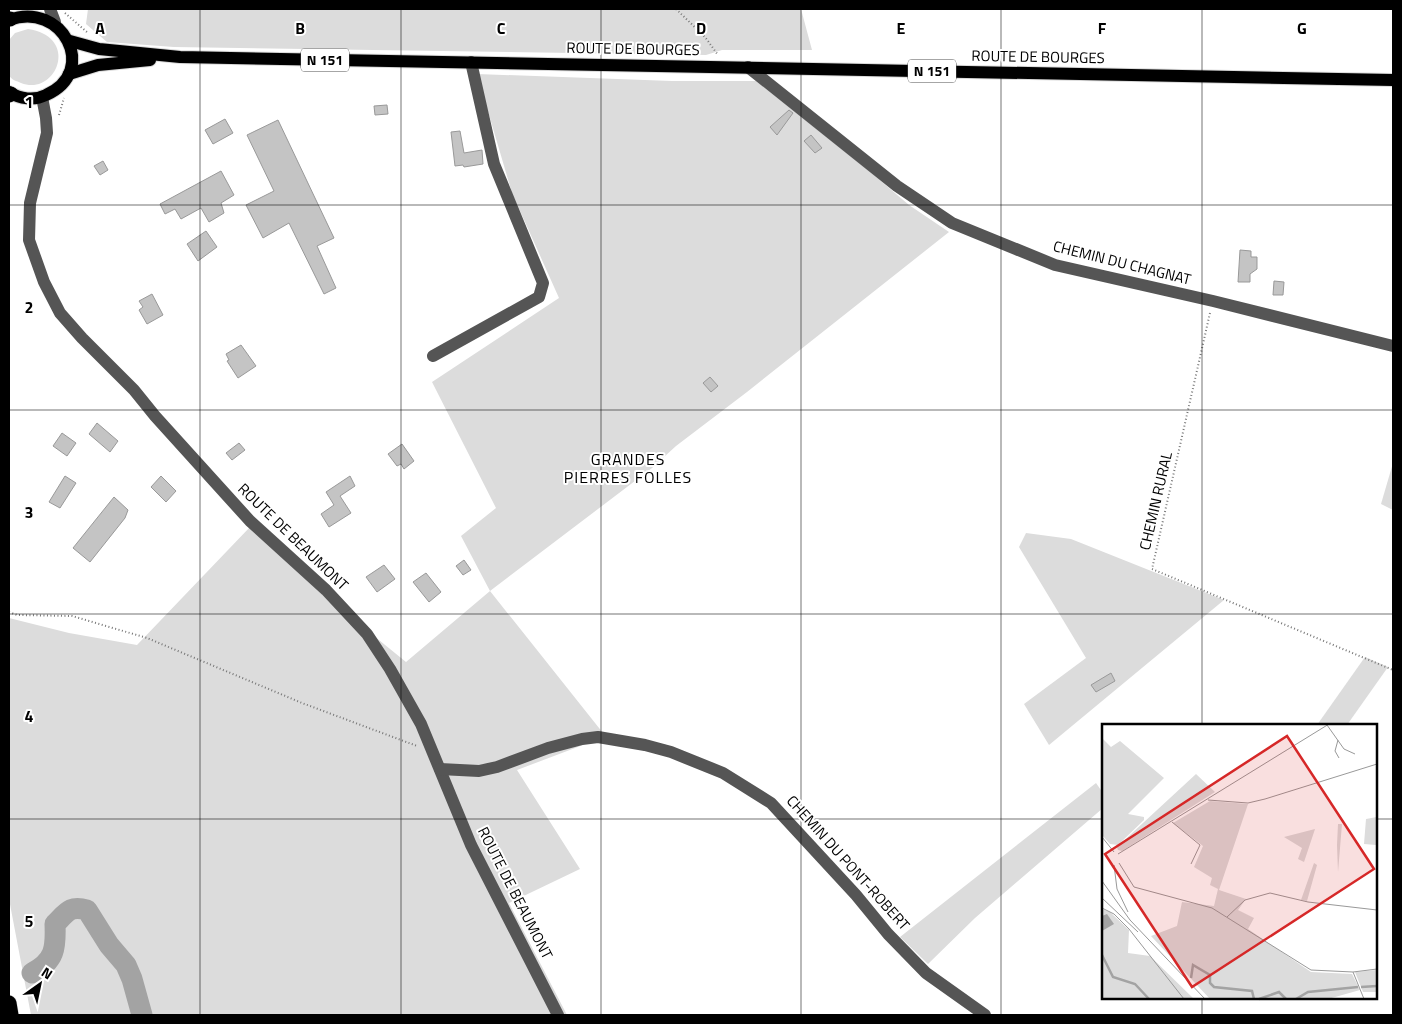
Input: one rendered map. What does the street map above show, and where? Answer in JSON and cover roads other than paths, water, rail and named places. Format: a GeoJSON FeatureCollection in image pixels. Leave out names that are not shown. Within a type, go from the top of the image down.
{"type":"FeatureCollection","features":[{"type":"Feature","properties":{"kind":"highway"},"geometry":{"type":"LineString","coordinates":[[9,1004],[11,1015]]}},
{"type":"Feature","properties":{"kind":"main road"},"geometry":{"type":"LineString","coordinates":[[10,94],[32,98],[42,97],[53,92],[69,74],[73,52],[70,41],[63,29],[55,22],[41,16],[15,16]]}},
{"type":"Feature","properties":{"kind":"main road","name":"N 151"},"geometry":{"type":"LineString","coordinates":[[70,41],[100,49],[180,57],[471,62]]}},
{"type":"Feature","properties":{"kind":"main road","name":"N 151"},"geometry":{"type":"LineString","coordinates":[[69,74],[98,65],[180,57]]}},
{"type":"Feature","properties":{"kind":"main road","name":"ROUTE DE BOURGES"},"geometry":{"type":"LineString","coordinates":[[471,62],[1393,80]]}},
{"type":"Feature","properties":{"kind":"street"},"geometry":{"type":"LineString","coordinates":[[50,9],[55,22]]}},
{"type":"Feature","properties":{"kind":"street"},"geometry":{"type":"LineString","coordinates":[[433,356],[539,297],[543,283],[494,164],[471,62]]}},
{"type":"Feature","properties":{"kind":"street","name":"CHEMIN DU CHAGNAT"},"geometry":{"type":"LineString","coordinates":[[748,67],[897,186],[952,223],[1055,265],[1213,301],[1393,346]]}},
{"type":"Feature","properties":{"kind":"street","name":"ROUTE DE BEAUMONT"},"geometry":{"type":"LineString","coordinates":[[42,97],[47,133],[30,203],[29,240],[44,282],[60,313],[134,390],[161,423],[250,521],[326,590],[367,634],[422,724],[471,845],[558,1015]]}},
{"type":"Feature","properties":{"kind":"street","name":"CHEMIN DU PONT-ROBERT"},"geometry":{"type":"LineString","coordinates":[[440,769],[479,771],[497,767],[548,748],[582,738],[598,737],[645,745],[671,752],[723,774],[772,803],[856,894],[888,934],[926,973],[986,1015]]}},
{"type":"Feature","properties":{"kind":"waterway"},"geometry":{"type":"LineString","coordinates":[[32,973],[50,959],[54,947],[55,924],[73,909],[87,910],[109,945],[126,965],[142,1015]]}},
{"type":"Feature","properties":{"kind":"district","name":"GRANDES PIERRES FOLLES"},"geometry":{"type":"Point","coordinates":[628,468]}}]}
